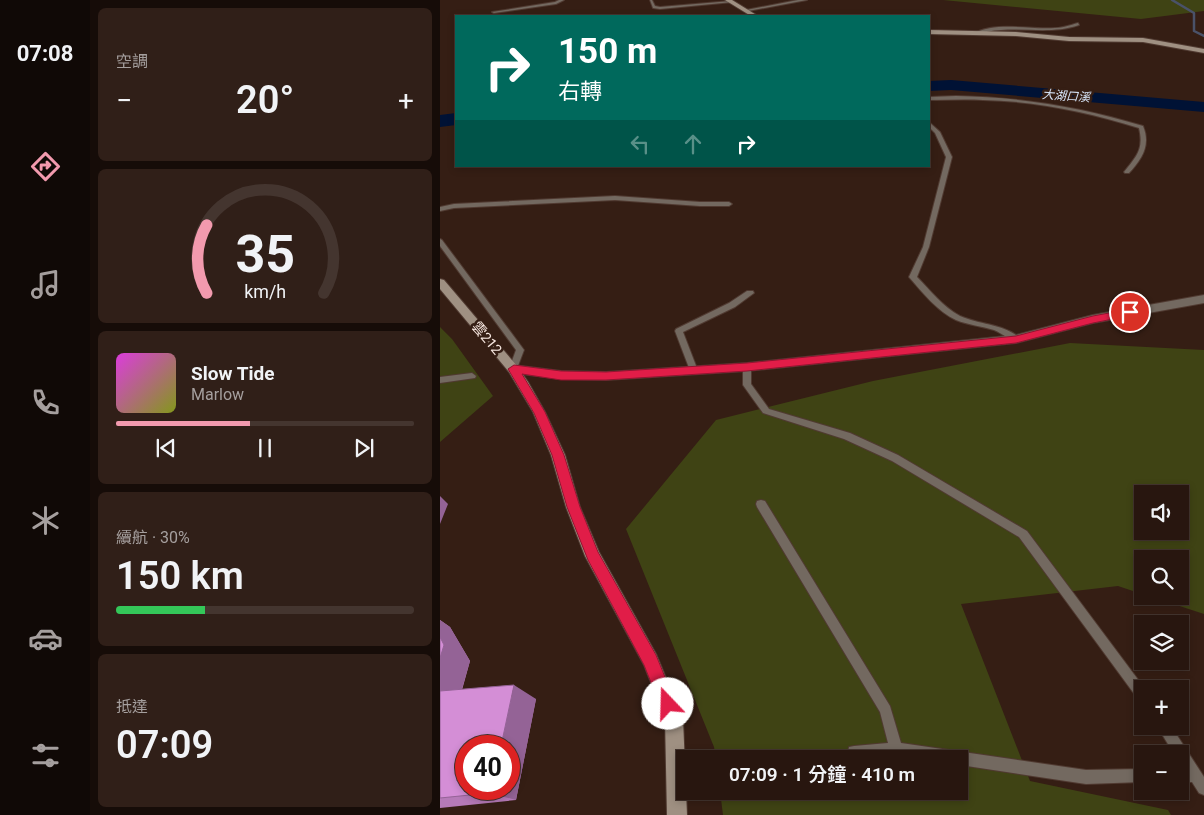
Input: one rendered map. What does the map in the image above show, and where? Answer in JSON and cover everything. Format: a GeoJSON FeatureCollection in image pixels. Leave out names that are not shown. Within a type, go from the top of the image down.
{"type":"FeatureCollection","features":[{"type":"Feature","properties":{"kind":"street"},"geometry":{"type":"LineString","coordinates":[[730,1],[754,15]]}},
{"type":"Feature","properties":{"kind":"street"},"geometry":{"type":"LineString","coordinates":[[930,32],[1016,34],[1069,39],[1143,40],[1204,51]]}},
{"type":"Feature","properties":{"kind":"street","name":"雲212"},"geometry":{"type":"LineString","coordinates":[[440,282],[514,369],[539,412],[558,455],[573,507],[593,556],[650,660],[674,719],[677,815]]}},
{"type":"Feature","properties":{"kind":"street"},"geometry":{"type":"LineString","coordinates":[[514,369],[561,376],[606,376],[694,371],[1016,340],[1093,319],[1204,299]]}},
{"type":"Feature","properties":{"kind":"lane"},"geometry":{"type":"LineString","coordinates":[[494,12],[556,3],[562,0]]}},
{"type":"Feature","properties":{"kind":"lane"},"geometry":{"type":"LineString","coordinates":[[748,10],[805,0]]}},
{"type":"Feature","properties":{"kind":"lane"},"geometry":{"type":"LineString","coordinates":[[651,1],[654,7],[660,8],[730,1]]}},
{"type":"Feature","properties":{"kind":"lane"},"geometry":{"type":"LineString","coordinates":[[974,34],[991,29],[1016,27],[1067,29],[1078,24]]}},
{"type":"Feature","properties":{"kind":"lane"},"geometry":{"type":"LineString","coordinates":[[930,99],[989,100],[1054,105],[1116,118],[1141,127],[1144,137],[1142,154],[1127,172]]}},
{"type":"Feature","properties":{"kind":"lane"},"geometry":{"type":"LineString","coordinates":[[930,125],[937,132],[949,156],[926,247],[913,277],[944,307],[958,317],[1006,330],[1016,340]]}},
{"type":"Feature","properties":{"kind":"lane"},"geometry":{"type":"LineString","coordinates":[[440,209],[454,206],[615,198],[639,198],[706,205],[729,204]]}},
{"type":"Feature","properties":{"kind":"lane"},"geometry":{"type":"LineString","coordinates":[[440,241],[520,350],[514,369]]}},
{"type":"Feature","properties":{"kind":"lane"},"geometry":{"type":"LineString","coordinates":[[694,371],[678,331],[732,305],[750,293]]}},
{"type":"Feature","properties":{"kind":"lane"},"geometry":{"type":"LineString","coordinates":[[747,367],[747,385],[766,411],[847,436],[895,458],[1023,534],[1134,684]]}},
{"type":"Feature","properties":{"kind":"lane"},"geometry":{"type":"LineString","coordinates":[[440,380],[472,376]]}},
{"type":"Feature","properties":{"kind":"lane"},"geometry":{"type":"LineString","coordinates":[[761,504],[886,710],[896,749]]}},
{"type":"Feature","properties":{"kind":"lane"},"geometry":{"type":"LineString","coordinates":[[1169,735],[1204,788]]}},
{"type":"Feature","properties":{"kind":"lane"},"geometry":{"type":"LineString","coordinates":[[882,750],[896,749],[1086,777],[1134,776]]}},
{"type":"Feature","properties":{"kind":"lane"},"geometry":{"type":"LineString","coordinates":[[1189,775],[1195,775]]}},
{"type":"Feature","properties":{"kind":"green space"},"geometry":{"type":"Polygon","coordinates":[[[943,0],[1204,0],[1204,11],[1141,19],[943,0]]]}},
{"type":"Feature","properties":{"kind":"green space"},"geometry":{"type":"Polygon","coordinates":[[[440,327],[452,339],[493,396],[440,442],[440,327]]]}},
{"type":"Feature","properties":{"kind":"green space"},"geometry":{"type":"Polygon","coordinates":[[[1070,343],[1204,350],[1204,614],[1176,605],[1189,605],[1189,550],[1134,550],[1134,591],[1118,586],[961,604],[1030,781],[1168,810],[1171,815],[723,815],[721,800],[968,800],[968,750],[714,750],[626,529],[716,420],[873,381],[1070,343]]]}},
{"type":"Feature","properties":{"kind":"building"},"geometry":{"type":"Polygon","coordinates":[[[440,637],[444,645],[440,658],[440,637]]]}},
{"type":"Feature","properties":{"kind":"building"},"geometry":{"type":"Polygon","coordinates":[[[514,685],[503,735],[455,735],[455,796],[440,798],[440,691],[514,685]]]}},
{"type":"Feature","properties":{"kind":"waterway"},"geometry":{"type":"LineString","coordinates":[[1172,0],[1194,13],[1194,31],[1204,36]]}},
{"type":"Feature","properties":{"kind":"waterway","name":"大湖口溪"},"geometry":{"type":"LineString","coordinates":[[930,86],[951,85],[1204,107]]}},
{"type":"Feature","properties":{"kind":"waterway","name":"大湖口溪"},"geometry":{"type":"LineString","coordinates":[[440,121],[455,119]]}},
{"type":"Feature","properties":{"kind":"route"},"geometry":{"type":"LineString","coordinates":[[668,704],[650,660],[593,556],[573,507],[558,455],[539,412],[514,369],[561,376],[606,376],[747,367],[1016,340],[1093,319],[1130,312]]}}]}
